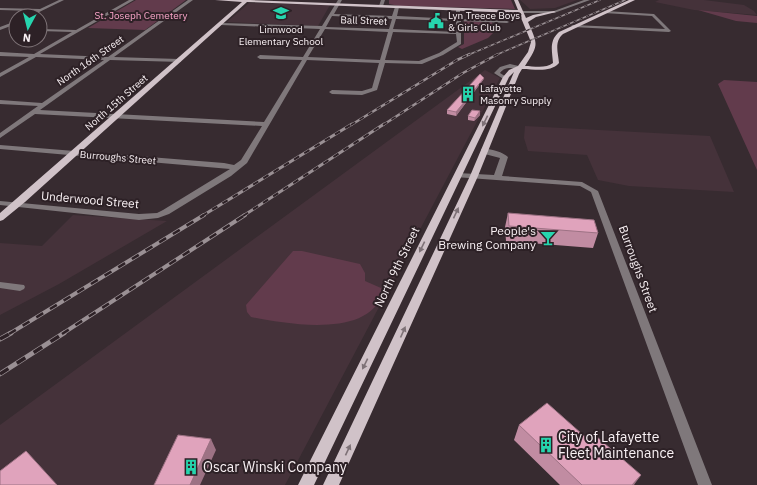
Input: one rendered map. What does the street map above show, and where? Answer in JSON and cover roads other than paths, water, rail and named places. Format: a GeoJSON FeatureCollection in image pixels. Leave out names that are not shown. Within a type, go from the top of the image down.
{"type":"FeatureCollection","features":[{"type":"Feature","properties":{"kind":"main road"},"geometry":{"type":"LineString","coordinates":[[217,0],[338,2],[397,7],[522,12]]}},
{"type":"Feature","properties":{"kind":"main road","name":"North 9th Street"},"geometry":{"type":"LineString","coordinates":[[331,485],[474,176],[520,67],[531,52],[534,42],[516,0]]}},
{"type":"Feature","properties":{"kind":"main road"},"geometry":{"type":"LineString","coordinates":[[520,67],[547,68],[555,65],[553,46],[555,38],[562,32],[633,0]]}},
{"type":"Feature","properties":{"kind":"main road","name":"North 15th Street"},"geometry":{"type":"LineString","coordinates":[[0,218],[18,204],[246,1]]}},
{"type":"Feature","properties":{"kind":"main road"},"geometry":{"type":"LineString","coordinates":[[525,21],[535,16],[554,12]]}},
{"type":"Feature","properties":{"kind":"main road","name":"North 9th Street"},"geometry":{"type":"LineString","coordinates":[[306,485],[503,86],[505,78],[512,69],[520,67]]}},
{"type":"Feature","properties":{"kind":"street"},"geometry":{"type":"LineString","coordinates":[[45,8],[62,0]]}},
{"type":"Feature","properties":{"kind":"street"},"geometry":{"type":"LineString","coordinates":[[0,75],[132,0]]}},
{"type":"Feature","properties":{"kind":"street","name":"North 16th Street"},"geometry":{"type":"LineString","coordinates":[[0,136],[191,0]]}},
{"type":"Feature","properties":{"kind":"street"},"geometry":{"type":"LineString","coordinates":[[381,6],[383,0]]}},
{"type":"Feature","properties":{"kind":"street"},"geometry":{"type":"LineString","coordinates":[[522,12],[554,12],[588,0]]}},
{"type":"Feature","properties":{"kind":"street","name":"Underwood Street"},"geometry":{"type":"LineString","coordinates":[[0,203],[139,218],[166,212],[236,168],[244,161],[338,2]]}},
{"type":"Feature","properties":{"kind":"street"},"geometry":{"type":"LineString","coordinates":[[332,92],[356,94],[375,89],[397,7]]}},
{"type":"Feature","properties":{"kind":"street"},"geometry":{"type":"LineString","coordinates":[[522,12],[546,11],[569,7]]}},
{"type":"Feature","properties":{"kind":"street"},"geometry":{"type":"LineString","coordinates":[[260,57],[420,63],[457,45],[459,42],[458,9]]}},
{"type":"Feature","properties":{"kind":"street"},"geometry":{"type":"LineString","coordinates":[[573,26],[629,26],[669,32],[652,15],[605,12]]}},
{"type":"Feature","properties":{"kind":"street"},"geometry":{"type":"LineString","coordinates":[[623,14],[625,19]]}},
{"type":"Feature","properties":{"kind":"street"},"geometry":{"type":"LineString","coordinates":[[331,15],[507,22]]}},
{"type":"Feature","properties":{"kind":"street","name":"Ball Street"},"geometry":{"type":"LineString","coordinates":[[221,24],[459,33]]}},
{"type":"Feature","properties":{"kind":"street"},"geometry":{"type":"LineString","coordinates":[[48,30],[77,32]]}},
{"type":"Feature","properties":{"kind":"street"},"geometry":{"type":"LineString","coordinates":[[0,54],[179,61]]}},
{"type":"Feature","properties":{"kind":"street"},"geometry":{"type":"LineString","coordinates":[[0,102],[44,105]]}},
{"type":"Feature","properties":{"kind":"street"},"geometry":{"type":"LineString","coordinates":[[34,112],[266,124]]}},
{"type":"Feature","properties":{"kind":"street","name":"Burroughs Street"},"geometry":{"type":"LineString","coordinates":[[0,147],[224,165],[236,168]]}},
{"type":"Feature","properties":{"kind":"street"},"geometry":{"type":"LineString","coordinates":[[484,151],[504,157],[497,178]]}},
{"type":"Feature","properties":{"kind":"street","name":"Burroughs Street"},"geometry":{"type":"LineString","coordinates":[[458,175],[582,184],[594,191],[706,485]]}},
{"type":"Feature","properties":{"kind":"street"},"geometry":{"type":"LineString","coordinates":[[0,285],[20,287]]}},
{"type":"Feature","properties":{"kind":"railway"},"geometry":{"type":"LineString","coordinates":[[468,55],[600,0]]}},
{"type":"Feature","properties":{"kind":"railway"},"geometry":{"type":"LineString","coordinates":[[497,55],[625,0]]}},
{"type":"Feature","properties":{"kind":"railway"},"geometry":{"type":"LineString","coordinates":[[351,125],[457,60],[470,54]]}},
{"type":"Feature","properties":{"kind":"railway"},"geometry":{"type":"LineString","coordinates":[[383,125],[463,73],[497,55]]}},
{"type":"Feature","properties":{"kind":"railway"},"geometry":{"type":"LineString","coordinates":[[202,216],[352,124]]}},
{"type":"Feature","properties":{"kind":"railway"},"geometry":{"type":"LineString","coordinates":[[243,216],[384,124]]}},
{"type":"Feature","properties":{"kind":"railway"},"geometry":{"type":"LineString","coordinates":[[9,334],[204,215]]}},
{"type":"Feature","properties":{"kind":"railway"},"geometry":{"type":"LineString","coordinates":[[62,334],[245,215]]}},
{"type":"Feature","properties":{"kind":"railway"},"geometry":{"type":"LineString","coordinates":[[0,339],[11,333]]}},
{"type":"Feature","properties":{"kind":"railway"},"geometry":{"type":"LineString","coordinates":[[0,374],[64,333]]}},
{"type":"Feature","properties":{"kind":"place","name":"Linnwood Elementary School"},"geometry":{"type":"Point","coordinates":[281,13]}},
{"type":"Feature","properties":{"kind":"place","name":"Lyn Treece Boys & Girls Club"},"geometry":{"type":"Point","coordinates":[436,21]}},
{"type":"Feature","properties":{"kind":"place","name":"Lafayette Masonry Supply"},"geometry":{"type":"Point","coordinates":[468,94]}},
{"type":"Feature","properties":{"kind":"place","name":"People's Brewing Company"},"geometry":{"type":"Point","coordinates":[548,238]}},
{"type":"Feature","properties":{"kind":"place","name":"City of Lafayette Fleet Maintenance"},"geometry":{"type":"Point","coordinates":[546,445]}},
{"type":"Feature","properties":{"kind":"place","name":"Oscar Winski Company"},"geometry":{"type":"Point","coordinates":[191,467]}},
{"type":"Feature","properties":{"kind":"park label","name":"St. Joseph Cemetery"},"geometry":{"type":"Point","coordinates":[141,15]}}]}
